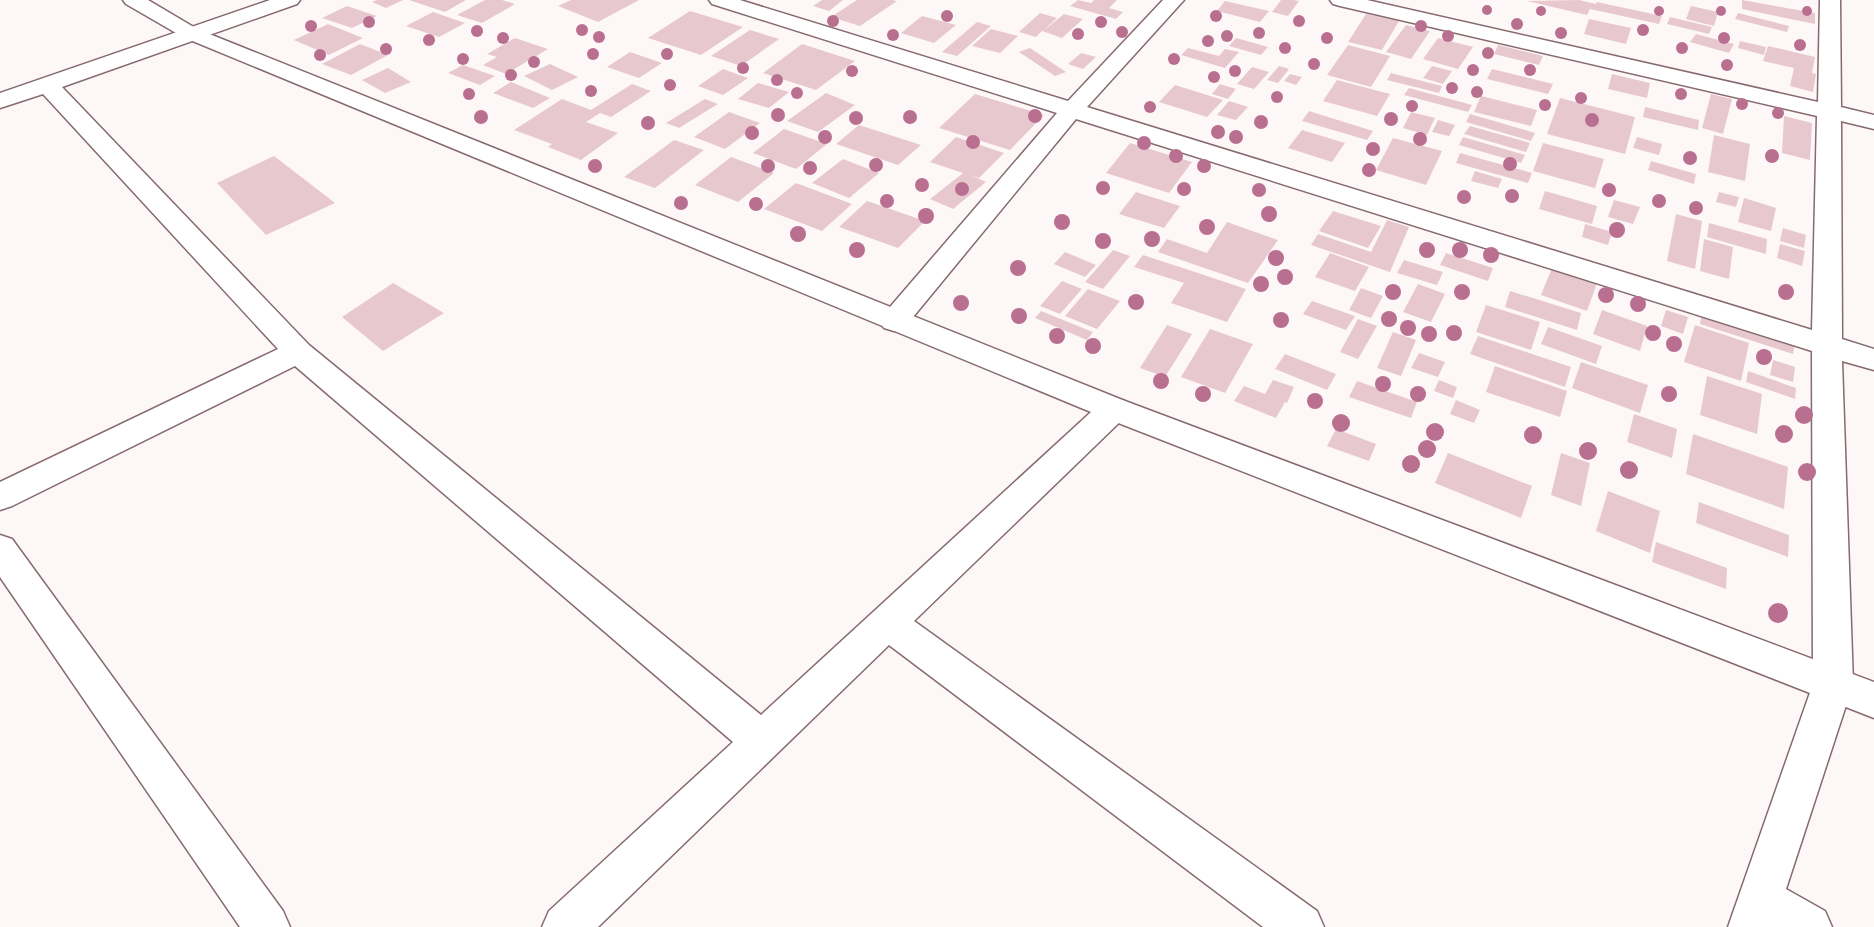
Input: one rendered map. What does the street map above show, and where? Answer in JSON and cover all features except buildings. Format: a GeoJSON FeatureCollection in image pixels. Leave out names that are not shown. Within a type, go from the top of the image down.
{"type":"FeatureCollection","features":[{"type":"Feature","properties":{"kind":"street"},"geometry":{"type":"LineString","coordinates":[[133,0],[190,33],[894,321],[1114,409],[1874,700]]}},
{"type":"Feature","properties":{"kind":"street"},"geometry":{"type":"LineString","coordinates":[[0,101],[290,0]]}},
{"type":"Feature","properties":{"kind":"street"},"geometry":{"type":"LineString","coordinates":[[719,0],[1874,360]]}},
{"type":"Feature","properties":{"kind":"street"},"geometry":{"type":"LineString","coordinates":[[894,321],[1071,111],[1174,0]]}},
{"type":"Feature","properties":{"kind":"street"},"geometry":{"type":"LineString","coordinates":[[1340,0],[1874,122]]}},
{"type":"Feature","properties":{"kind":"street"},"geometry":{"type":"LineString","coordinates":[[1809,927],[1756,913],[1833,684],[1827,346],[1831,112],[1830,0]]}},
{"type":"Feature","properties":{"kind":"street"},"geometry":{"type":"LineString","coordinates":[[47,84],[298,352],[762,741]]}},
{"type":"Feature","properties":{"kind":"street"},"geometry":{"type":"LineString","coordinates":[[0,497],[298,352]]}},
{"type":"Feature","properties":{"kind":"street"},"geometry":{"type":"LineString","coordinates":[[565,927],[1114,409]]}},
{"type":"Feature","properties":{"kind":"street"},"geometry":{"type":"LineString","coordinates":[[0,549],[267,927]]}},
{"type":"Feature","properties":{"kind":"street"},"geometry":{"type":"LineString","coordinates":[[887,622],[1301,927]]}}]}
